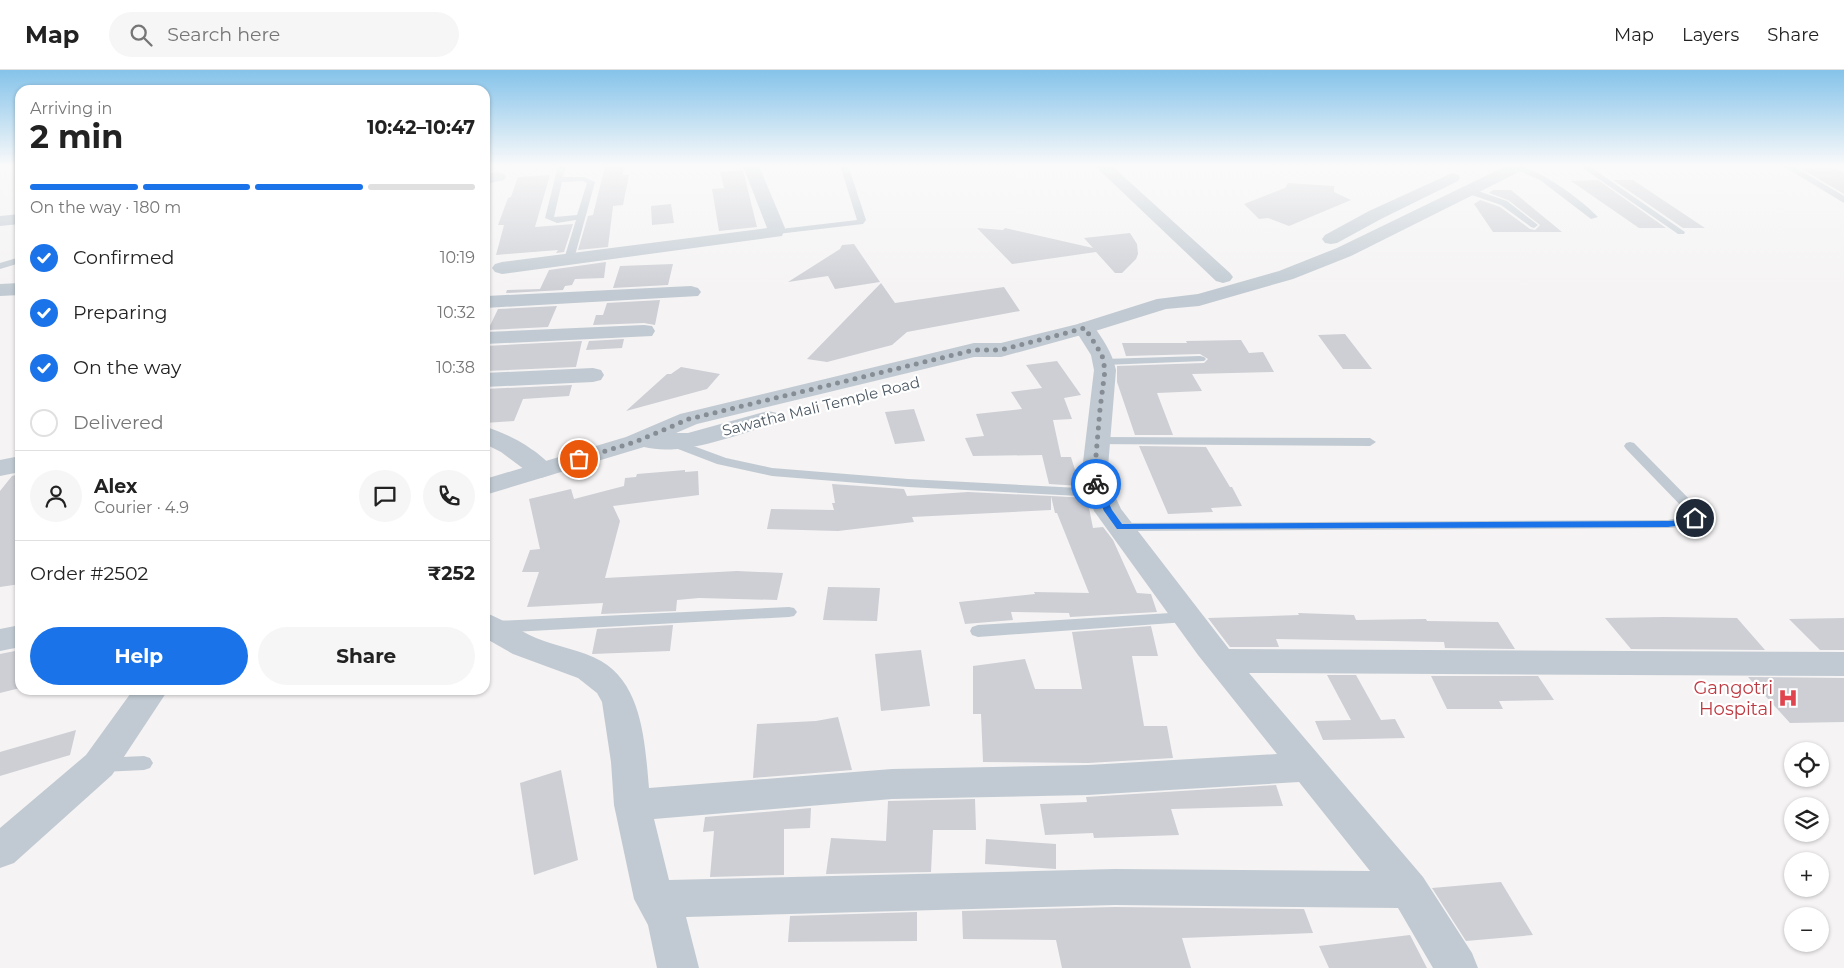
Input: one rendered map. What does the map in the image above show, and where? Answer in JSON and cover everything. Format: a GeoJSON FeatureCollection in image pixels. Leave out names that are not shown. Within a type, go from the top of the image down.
{"type":"FeatureCollection","features":[{"type":"Feature","properties":{"kind":"street"},"geometry":{"type":"LineString","coordinates":[[490,286],[494,269],[772,234],[776,232],[776,228],[768,208]]}},
{"type":"Feature","properties":{"kind":"street"},"geometry":{"type":"LineString","coordinates":[[1149,208],[1224,277]]}},
{"type":"Feature","properties":{"kind":"street","name":"Sawatha Mali Temple Road"},"geometry":{"type":"LineString","coordinates":[[1164,303],[1177,289],[1224,277],[1313,248],[1390,208]]}},
{"type":"Feature","properties":{"kind":"street","name":"Sawatha Mali Temple Road"},"geometry":{"type":"LineString","coordinates":[[490,485],[635,442],[689,419],[974,350],[1001,350],[1085,328],[1164,303],[1199,300],[1286,275],[1344,252],[1434,208]]}},
{"type":"Feature","properties":{"kind":"street"},"geometry":{"type":"LineString","coordinates":[[0,221],[15,220]]}},
{"type":"Feature","properties":{"kind":"street"},"geometry":{"type":"LineString","coordinates":[[572,298],[588,269],[598,264],[717,258]]}},
{"type":"Feature","properties":{"kind":"street"},"geometry":{"type":"LineString","coordinates":[[0,290],[15,289]]}},
{"type":"Feature","properties":{"kind":"street"},"geometry":{"type":"LineString","coordinates":[[490,304],[691,292]]}},
{"type":"Feature","properties":{"kind":"street"},"geometry":{"type":"LineString","coordinates":[[1085,328],[1102,355],[1104,362],[1105,370],[1094,479],[1108,511],[1220,661],[1409,890],[1457,968]]}},
{"type":"Feature","properties":{"kind":"street"},"geometry":{"type":"LineString","coordinates":[[490,338],[644,331]]}},
{"type":"Feature","properties":{"kind":"street","name":"Sawatha Mali Temple Road"},"geometry":{"type":"LineString","coordinates":[[635,442],[689,440],[813,406],[956,372],[987,363],[1001,350]]}},
{"type":"Feature","properties":{"kind":"street"},"geometry":{"type":"LineString","coordinates":[[490,380],[593,374]]}},
{"type":"Feature","properties":{"kind":"street"},"geometry":{"type":"LineString","coordinates":[[490,437],[510,447],[541,470]]}},
{"type":"Feature","properties":{"kind":"street"},"geometry":{"type":"LineString","coordinates":[[490,628],[524,646],[589,669],[608,684],[619,702],[629,762],[632,806],[654,899],[667,920],[678,968]]}},
{"type":"Feature","properties":{"kind":"street"},"geometry":{"type":"LineString","coordinates":[[0,640],[15,637]]}},
{"type":"Feature","properties":{"kind":"street"},"geometry":{"type":"LineString","coordinates":[[1220,661],[1844,664]]}},
{"type":"Feature","properties":{"kind":"street"},"geometry":{"type":"LineString","coordinates":[[0,851],[99,765],[148,695]]}},
{"type":"Feature","properties":{"kind":"street"},"geometry":{"type":"LineString","coordinates":[[632,806],[892,784],[1088,780],[1308,767]]}},
{"type":"Feature","properties":{"kind":"street"},"geometry":{"type":"LineString","coordinates":[[654,899],[1115,887],[1409,890]]}},
{"type":"Feature","properties":{"kind":"lane"},"geometry":{"type":"LineString","coordinates":[[552,208],[549,218],[557,220],[581,217]]}},
{"type":"Feature","properties":{"kind":"lane"},"geometry":{"type":"LineString","coordinates":[[569,260],[583,208]]}},
{"type":"Feature","properties":{"kind":"lane"},"geometry":{"type":"LineString","coordinates":[[772,234],[860,222],[862,220],[858,208]]}},
{"type":"Feature","properties":{"kind":"lane"},"geometry":{"type":"LineString","coordinates":[[1511,208],[1534,225]]}},
{"type":"Feature","properties":{"kind":"lane"},"geometry":{"type":"LineString","coordinates":[[1582,208],[1594,217]]}},
{"type":"Feature","properties":{"kind":"lane"},"geometry":{"type":"LineString","coordinates":[[1646,208],[1681,232]]}},
{"type":"Feature","properties":{"kind":"lane"},"geometry":{"type":"LineString","coordinates":[[0,266],[15,262]]}},
{"type":"Feature","properties":{"kind":"lane"},"geometry":{"type":"LineString","coordinates":[[1104,362],[1200,359]]}},
{"type":"Feature","properties":{"kind":"lane"},"geometry":{"type":"LineString","coordinates":[[668,441],[722,462],[772,472],[918,483],[1099,493]]}},
{"type":"Feature","properties":{"kind":"lane"},"geometry":{"type":"LineString","coordinates":[[1097,441],[1370,442]]}},
{"type":"Feature","properties":{"kind":"lane"},"geometry":{"type":"LineString","coordinates":[[1120,527],[1668,524],[1686,522],[1695,518],[1692,510],[1630,446]]}},
{"type":"Feature","properties":{"kind":"lane"},"geometry":{"type":"LineString","coordinates":[[490,626],[789,612]]}},
{"type":"Feature","properties":{"kind":"lane"},"geometry":{"type":"LineString","coordinates":[[978,631],[1186,617]]}},
{"type":"Feature","properties":{"kind":"lane"},"geometry":{"type":"LineString","coordinates":[[99,765],[144,763]]}},
{"type":"Feature","properties":{"kind":"building"},"geometry":{"type":"Polygon","coordinates":[[[504,208],[541,208],[535,227],[573,224],[564,252],[556,253],[558,250],[496,255],[504,225],[498,225],[504,208]]]}},
{"type":"Feature","properties":{"kind":"building"},"geometry":{"type":"Polygon","coordinates":[[[595,208],[613,208],[608,247],[578,250],[588,216],[593,215],[595,208]]]}},
{"type":"Feature","properties":{"kind":"building"},"geometry":{"type":"Polygon","coordinates":[[[651,208],[672,208],[674,223],[652,225],[651,208]]]}},
{"type":"Feature","properties":{"kind":"building"},"geometry":{"type":"Polygon","coordinates":[[[715,208],[752,208],[757,227],[719,231],[715,208]]]}},
{"type":"Feature","properties":{"kind":"building"},"geometry":{"type":"Polygon","coordinates":[[[1248,208],[1332,208],[1289,226],[1268,218],[1259,219],[1248,208]]]}},
{"type":"Feature","properties":{"kind":"building"},"geometry":{"type":"Polygon","coordinates":[[[1477,208],[1501,208],[1530,229],[1535,230],[1540,225],[1518,208],[1533,208],[1562,232],[1493,232],[1477,208]]]}},
{"type":"Feature","properties":{"kind":"building"},"geometry":{"type":"Polygon","coordinates":[[[1610,208],[1638,208],[1666,228],[1639,228],[1610,208]]]}},
{"type":"Feature","properties":{"kind":"building"},"geometry":{"type":"Polygon","coordinates":[[[1654,208],[1675,208],[1705,228],[1683,228],[1654,208]]]}},
{"type":"Feature","properties":{"kind":"building"},"geometry":{"type":"Polygon","coordinates":[[[977,228],[1003,230],[1005,228],[1093,248],[1084,238],[1130,233],[1137,244],[1138,254],[1136,259],[1122,273],[1115,273],[1096,252],[1012,264],[977,228]]]}},
{"type":"Feature","properties":{"kind":"building"},"geometry":{"type":"Polygon","coordinates":[[[854,244],[880,282],[835,289],[828,276],[788,282],[840,249],[842,245],[854,244]]]}},
{"type":"Feature","properties":{"kind":"building"},"geometry":{"type":"Polygon","coordinates":[[[606,262],[604,278],[575,279],[572,285],[565,286],[563,290],[506,293],[507,290],[540,289],[549,270],[606,262]]]}},
{"type":"Feature","properties":{"kind":"building"},"geometry":{"type":"Polygon","coordinates":[[[673,264],[668,285],[613,288],[620,266],[673,264]]]}},
{"type":"Feature","properties":{"kind":"building"},"geometry":{"type":"Polygon","coordinates":[[[881,283],[895,303],[1004,287],[1020,311],[907,332],[892,345],[827,362],[807,359],[881,283]]]}},
{"type":"Feature","properties":{"kind":"building"},"geometry":{"type":"Polygon","coordinates":[[[660,300],[655,325],[644,323],[593,325],[596,315],[603,315],[607,303],[660,300]]]}},
{"type":"Feature","properties":{"kind":"building"},"geometry":{"type":"Polygon","coordinates":[[[557,306],[548,327],[490,330],[498,309],[557,306]]]}},
{"type":"Feature","properties":{"kind":"building"},"geometry":{"type":"Polygon","coordinates":[[[1345,334],[1372,369],[1343,369],[1318,335],[1345,334]]]}},
{"type":"Feature","properties":{"kind":"building"},"geometry":{"type":"Polygon","coordinates":[[[624,339],[622,348],[586,350],[589,341],[624,339]]]}},
{"type":"Feature","properties":{"kind":"building"},"geometry":{"type":"Polygon","coordinates":[[[1241,340],[1249,353],[1263,352],[1274,372],[1192,374],[1202,391],[1157,393],[1173,435],[1135,435],[1117,382],[1117,366],[1204,363],[1208,359],[1200,354],[1126,356],[1122,343],[1187,343],[1186,341],[1241,340]]]}},
{"type":"Feature","properties":{"kind":"building"},"geometry":{"type":"Polygon","coordinates":[[[582,341],[576,367],[490,371],[490,346],[582,341]]]}},
{"type":"Feature","properties":{"kind":"building"},"geometry":{"type":"Polygon","coordinates":[[[1057,361],[1081,395],[1064,398],[1072,419],[1053,420],[1061,457],[1071,457],[1080,486],[1049,484],[1042,455],[973,456],[965,438],[984,436],[976,414],[1022,409],[1011,392],[1042,388],[1026,365],[1057,361]]]}},
{"type":"Feature","properties":{"kind":"building"},"geometry":{"type":"Polygon","coordinates":[[[681,367],[720,374],[707,389],[626,411],[667,374],[671,374],[681,367]]]}},
{"type":"Feature","properties":{"kind":"building"},"geometry":{"type":"Polygon","coordinates":[[[572,385],[569,396],[523,399],[514,421],[490,423],[490,389],[572,385]]]}},
{"type":"Feature","properties":{"kind":"building"},"geometry":{"type":"Polygon","coordinates":[[[914,409],[925,441],[895,444],[885,412],[914,409]]]}},
{"type":"Feature","properties":{"kind":"building"},"geometry":{"type":"Polygon","coordinates":[[[1139,446],[1206,447],[1242,506],[1211,508],[1213,512],[1168,514],[1139,446]]]}},
{"type":"Feature","properties":{"kind":"building"},"geometry":{"type":"Polygon","coordinates":[[[685,470],[685,472],[698,471],[699,495],[613,506],[620,521],[605,578],[737,571],[783,573],[777,600],[699,598],[677,600],[676,611],[601,614],[603,603],[527,607],[539,572],[522,572],[530,550],[540,549],[529,499],[571,489],[574,499],[624,486],[625,478],[636,477],[637,474],[685,470]]]}},
{"type":"Feature","properties":{"kind":"building"},"geometry":{"type":"Polygon","coordinates":[[[15,475],[15,585],[0,587],[0,491],[12,476],[15,475]]]}},
{"type":"Feature","properties":{"kind":"building"},"geometry":{"type":"Polygon","coordinates":[[[832,484],[904,489],[907,496],[968,492],[1051,496],[1051,510],[912,517],[914,522],[838,531],[767,529],[771,509],[834,510],[832,503],[835,503],[832,484]]]}},
{"type":"Feature","properties":{"kind":"building"},"geometry":{"type":"Polygon","coordinates":[[[1051,496],[1087,498],[1093,528],[1103,527],[1113,540],[1137,593],[1151,594],[1157,612],[1070,617],[1069,613],[1011,612],[1013,620],[965,624],[959,602],[1035,594],[1034,592],[1089,593],[1057,513],[1055,513],[1051,496]]]}},
{"type":"Feature","properties":{"kind":"building"},"geometry":{"type":"Polygon","coordinates":[[[828,587],[880,588],[877,621],[823,620],[828,587]]]}},
{"type":"Feature","properties":{"kind":"building"},"geometry":{"type":"Polygon","coordinates":[[[1298,613],[1354,615],[1356,620],[1426,619],[1427,621],[1498,622],[1515,649],[1445,648],[1444,642],[1276,639],[1279,647],[1230,647],[1208,618],[1299,615],[1298,613]]]}},
{"type":"Feature","properties":{"kind":"building"},"geometry":{"type":"Polygon","coordinates":[[[1605,618],[1737,618],[1765,650],[1631,649],[1605,618]]]}},
{"type":"Feature","properties":{"kind":"building"},"geometry":{"type":"Polygon","coordinates":[[[1844,618],[1844,650],[1820,650],[1789,619],[1844,618]]]}},
{"type":"Feature","properties":{"kind":"building"},"geometry":{"type":"Polygon","coordinates":[[[673,625],[670,651],[592,654],[597,629],[673,625]]]}},
{"type":"Feature","properties":{"kind":"building"},"geometry":{"type":"Polygon","coordinates":[[[1151,626],[1158,656],[1132,656],[1144,726],[1167,726],[1173,758],[1088,763],[983,762],[981,714],[973,714],[973,666],[1025,659],[1035,689],[1082,689],[1072,632],[1151,626]]]}},
{"type":"Feature","properties":{"kind":"building"},"geometry":{"type":"Polygon","coordinates":[[[921,650],[930,706],[881,711],[875,654],[921,650]]]}},
{"type":"Feature","properties":{"kind":"building"},"geometry":{"type":"Polygon","coordinates":[[[15,651],[15,689],[0,693],[0,654],[15,651]]]}},
{"type":"Feature","properties":{"kind":"building"},"geometry":{"type":"Polygon","coordinates":[[[1327,675],[1356,675],[1381,720],[1395,719],[1405,738],[1323,740],[1315,721],[1351,720],[1327,675]]]}},
{"type":"Feature","properties":{"kind":"building"},"geometry":{"type":"Polygon","coordinates":[[[1431,676],[1538,676],[1554,700],[1499,701],[1503,709],[1447,709],[1431,676]]]}},
{"type":"Feature","properties":{"kind":"building"},"geometry":{"type":"Polygon","coordinates":[[[1748,677],[1844,678],[1844,722],[1790,723],[1748,677]]]}},
{"type":"Feature","properties":{"kind":"building"},"geometry":{"type":"Polygon","coordinates":[[[838,717],[852,770],[753,778],[757,724],[816,721],[838,717]]]}},
{"type":"Feature","properties":{"kind":"building"},"geometry":{"type":"Polygon","coordinates":[[[76,730],[70,755],[0,776],[0,752],[76,730]]]}},
{"type":"Feature","properties":{"kind":"building"},"geometry":{"type":"Polygon","coordinates":[[[561,770],[578,860],[534,875],[520,783],[561,770]]]}},
{"type":"Feature","properties":{"kind":"building"},"geometry":{"type":"Polygon","coordinates":[[[1276,785],[1283,806],[1171,809],[1179,835],[1094,838],[1093,833],[1045,835],[1040,804],[1087,802],[1086,797],[1276,785]]]}},
{"type":"Feature","properties":{"kind":"building"},"geometry":{"type":"Polygon","coordinates":[[[975,799],[976,830],[933,830],[931,872],[826,874],[831,838],[886,841],[888,801],[975,799]]]}},
{"type":"Feature","properties":{"kind":"building"},"geometry":{"type":"Polygon","coordinates":[[[811,808],[810,828],[784,829],[784,875],[710,877],[714,831],[703,832],[705,817],[811,808]]]}},
{"type":"Feature","properties":{"kind":"building"},"geometry":{"type":"Polygon","coordinates":[[[986,839],[1056,844],[1056,869],[985,864],[986,839]]]}},
{"type":"Feature","properties":{"kind":"building"},"geometry":{"type":"Polygon","coordinates":[[[1501,882],[1533,935],[1466,941],[1432,888],[1501,882]]]}},
{"type":"Feature","properties":{"kind":"building"},"geometry":{"type":"Polygon","coordinates":[[[1115,907],[1304,909],[1313,933],[1182,938],[1191,968],[1062,968],[1056,940],[963,939],[962,911],[1115,907]]]}},
{"type":"Feature","properties":{"kind":"building"},"geometry":{"type":"Polygon","coordinates":[[[917,912],[917,941],[788,942],[790,916],[917,912]]]}},
{"type":"Feature","properties":{"kind":"building"},"geometry":{"type":"Polygon","coordinates":[[[1410,935],[1427,968],[1329,968],[1319,946],[1410,935]]]}},
{"type":"Feature","properties":{"kind":"way so far"},"geometry":{"type":"LineString","coordinates":[[579,459],[635,442],[689,419],[974,350],[1001,350],[1085,328],[1102,355],[1105,370],[1094,479],[1096,484]]}},
{"type":"Feature","properties":{"kind":"place","name":"Gangotri Hospital"},"geometry":{"type":"Point","coordinates":[1788,698]}},
{"type":"Feature","properties":{"kind":"route"},"geometry":{"type":"LineString","coordinates":[[1096,484],[1108,511],[1120,527],[1668,524],[1686,522],[1695,518]]}}]}
